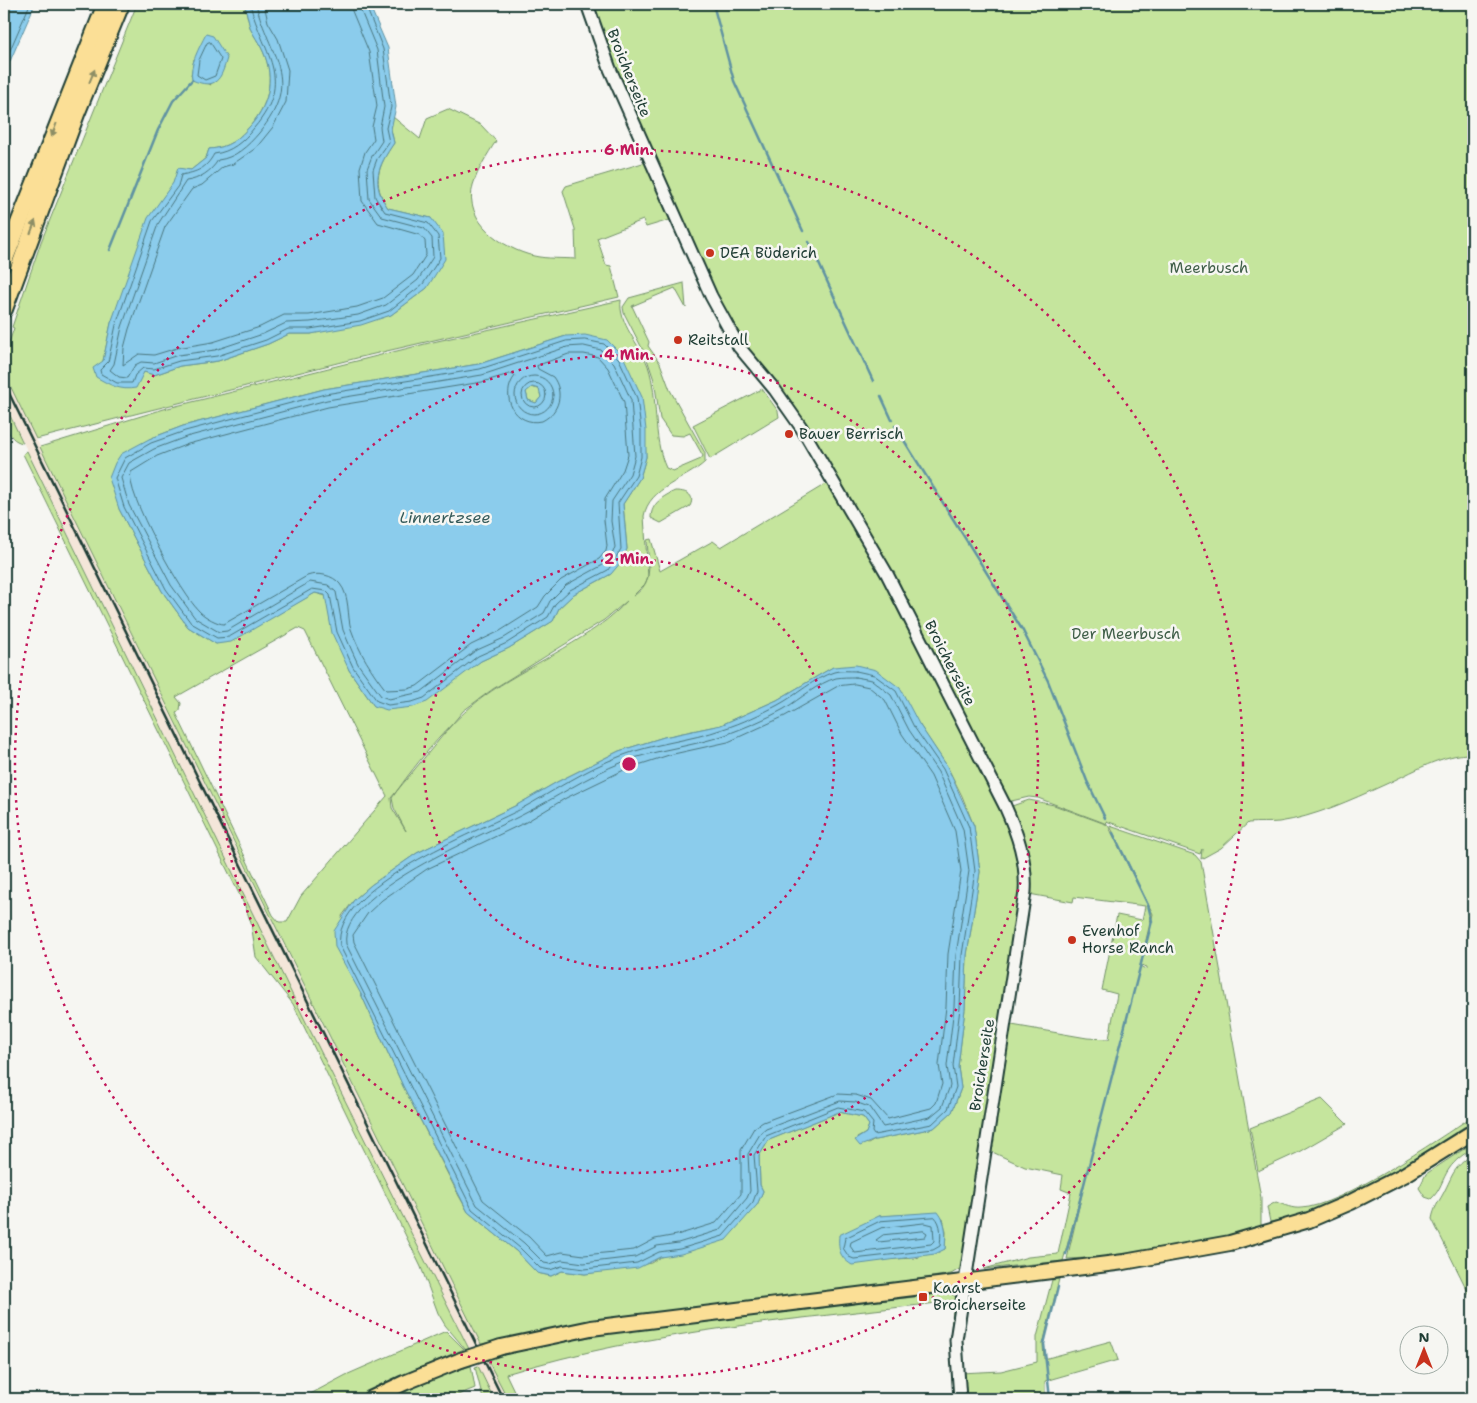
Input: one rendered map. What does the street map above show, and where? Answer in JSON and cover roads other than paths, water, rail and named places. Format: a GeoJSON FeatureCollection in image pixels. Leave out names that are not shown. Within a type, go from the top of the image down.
{"type":"FeatureCollection","features":[{"type":"Feature","properties":{"kind":"highway"},"geometry":{"type":"LineString","coordinates":[[4,310],[10,267],[106,4]]}},
{"type":"Feature","properties":{"kind":"highway"},"geometry":{"type":"LineString","coordinates":[[10,267],[121,4]]}},
{"type":"Feature","properties":{"kind":"main road"},"geometry":{"type":"LineString","coordinates":[[370,1399],[461,1360],[501,1347],[591,1328],[1157,1257],[1265,1234],[1308,1220],[1376,1190],[1473,1132]]}},
{"type":"Feature","properties":{"kind":"street","name":"Broicherseite"},"geometry":{"type":"LineString","coordinates":[[587,4],[610,69],[711,296],[739,347],[775,390],[801,427],[887,574],[1005,806],[1021,845],[1025,869],[1025,892],[956,1340],[960,1399]]}},
{"type":"Feature","properties":{"kind":"water"},"geometry":{"type":"Polygon","coordinates":[[[4,4],[35,4],[4,75],[4,4]]]}},
{"type":"Feature","properties":{"kind":"water"},"geometry":{"type":"Polygon","coordinates":[[[244,4],[369,4],[388,48],[396,107],[391,129],[394,143],[380,167],[378,175],[379,191],[388,208],[431,218],[443,234],[445,259],[427,288],[391,315],[361,325],[311,334],[289,334],[268,344],[218,361],[180,366],[154,375],[144,372],[136,388],[125,389],[115,387],[96,377],[93,368],[103,361],[111,323],[148,218],[173,183],[178,168],[191,170],[206,158],[209,149],[222,147],[237,138],[247,130],[258,116],[267,97],[269,88],[268,67],[261,47],[251,30],[244,4]]]}},
{"type":"Feature","properties":{"kind":"water"},"geometry":{"type":"Polygon","coordinates":[[[206,34],[213,36],[227,58],[220,77],[216,81],[207,84],[192,80],[191,74],[195,57],[206,34]]]}},
{"type":"Feature","properties":{"kind":"water","name":"Linnertzsee"},"geometry":{"type":"Polygon","coordinates":[[[585,335],[607,340],[623,356],[642,397],[646,430],[646,457],[640,478],[623,504],[627,549],[622,561],[611,574],[574,594],[559,608],[553,621],[509,648],[481,661],[427,702],[413,707],[387,710],[374,706],[349,670],[332,633],[325,595],[315,593],[231,642],[216,644],[188,627],[162,591],[119,509],[109,478],[115,463],[121,454],[149,439],[183,426],[324,389],[479,364],[566,336],[585,335]],[[532,387],[526,392],[528,400],[536,403],[541,397],[539,389],[532,387]]]}},
{"type":"Feature","properties":{"kind":"water"},"geometry":{"type":"Polygon","coordinates":[[[856,665],[876,670],[900,688],[919,724],[947,766],[974,826],[980,872],[967,955],[965,1009],[958,1067],[961,1088],[952,1112],[934,1128],[875,1140],[860,1146],[855,1140],[866,1133],[869,1125],[863,1117],[839,1112],[769,1140],[759,1156],[760,1185],[763,1191],[757,1205],[726,1240],[681,1254],[660,1257],[638,1268],[585,1274],[562,1271],[551,1276],[537,1273],[516,1251],[468,1212],[403,1086],[362,996],[335,947],[334,931],[354,900],[371,885],[417,853],[517,805],[557,782],[619,751],[664,737],[721,725],[777,700],[833,667],[856,665]]]}},
{"type":"Feature","properties":{"kind":"water"},"geometry":{"type":"Polygon","coordinates":[[[938,1212],[946,1234],[945,1249],[935,1254],[852,1265],[844,1259],[840,1252],[839,1235],[879,1216],[938,1212]]]}},
{"type":"Feature","properties":{"kind":"waterway"},"geometry":{"type":"LineString","coordinates":[[713,4],[734,81],[803,231]]}},
{"type":"Feature","properties":{"kind":"waterway"},"geometry":{"type":"LineString","coordinates":[[110,250],[158,130],[173,101],[192,80]]}},
{"type":"Feature","properties":{"kind":"waterway"},"geometry":{"type":"LineString","coordinates":[[809,242],[873,381]]}},
{"type":"Feature","properties":{"kind":"waterway"},"geometry":{"type":"LineString","coordinates":[[881,396],[892,420]]}},
{"type":"Feature","properties":{"kind":"waterway"},"geometry":{"type":"LineString","coordinates":[[895,426],[1023,631],[1048,681],[1087,781],[1105,818]]}},
{"type":"Feature","properties":{"kind":"waterway"},"geometry":{"type":"LineString","coordinates":[[1066,1254],[1152,921],[1148,905],[1113,833]]}},
{"type":"Feature","properties":{"kind":"waterway"},"geometry":{"type":"LineString","coordinates":[[1050,1399],[1044,1344],[1058,1287]]}},
{"type":"Feature","properties":{"kind":"railway"},"geometry":{"type":"LineString","coordinates":[[4,383],[503,1399]]}},
{"type":"Feature","properties":{"kind":"place","name":"DEA Büderich"},"geometry":{"type":"Point","coordinates":[710,253]}},
{"type":"Feature","properties":{"kind":"place","name":"Reitstall"},"geometry":{"type":"Point","coordinates":[678,340]}},
{"type":"Feature","properties":{"kind":"place","name":"Bauer Berrisch"},"geometry":{"type":"Point","coordinates":[789,434]}},
{"type":"Feature","properties":{"kind":"place","name":"Evenhof Horse Ranch"},"geometry":{"type":"Point","coordinates":[1072,940]}},
{"type":"Feature","properties":{"kind":"place","name":"Kaarst Broicherseite"},"geometry":{"type":"Point","coordinates":[923,1297]}},
{"type":"Feature","properties":{"kind":"park label","name":"Meerbusch"},"geometry":{"type":"Point","coordinates":[1209,268]}},
{"type":"Feature","properties":{"kind":"park label","name":"Der Meerbusch"},"geometry":{"type":"Point","coordinates":[1126,634]}}]}
